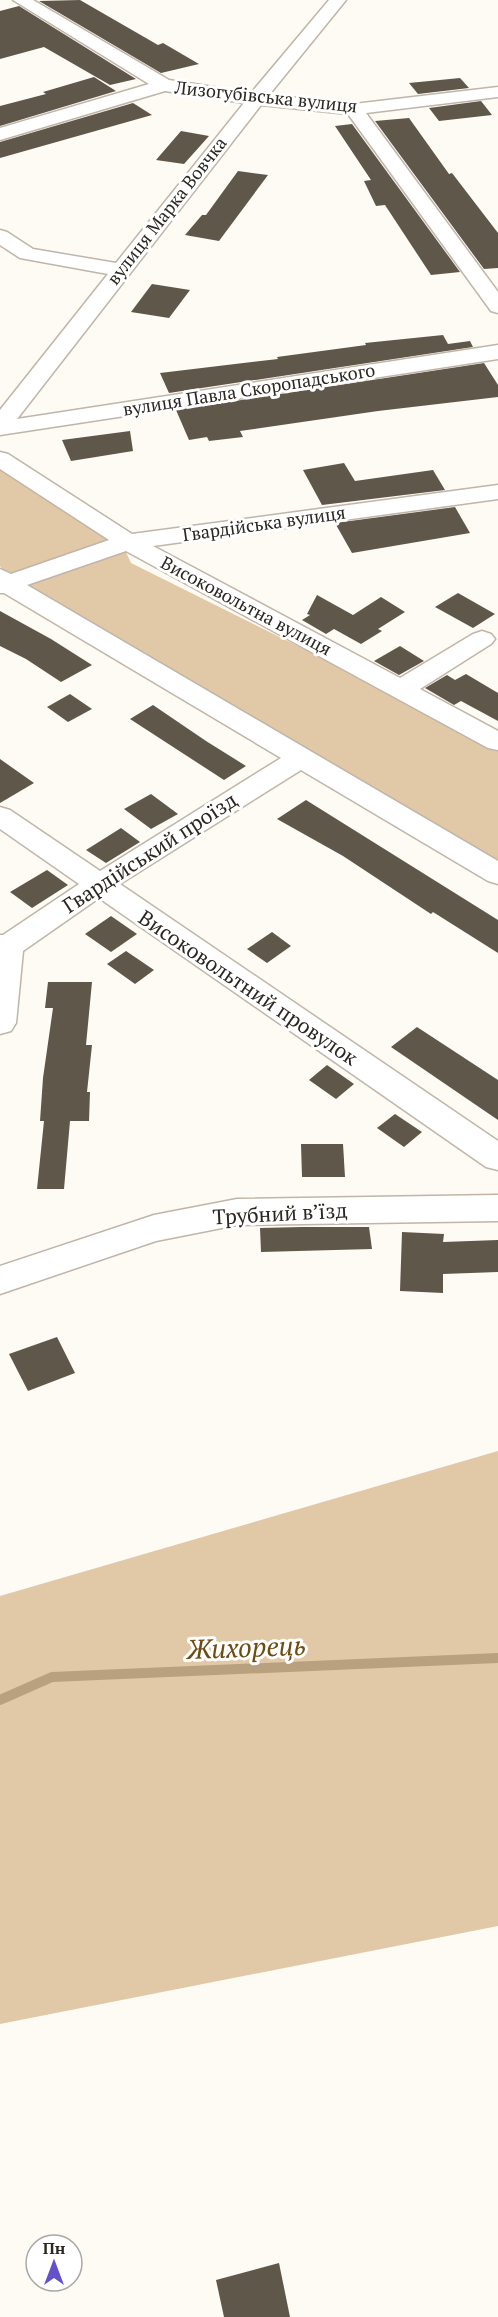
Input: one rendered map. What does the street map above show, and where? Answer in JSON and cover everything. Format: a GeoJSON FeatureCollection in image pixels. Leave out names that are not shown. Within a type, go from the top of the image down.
{"type":"FeatureCollection","features":[{"type":"Feature","properties":{"kind":"street","name":"Лизогубівська вулиця"},"geometry":{"type":"LineString","coordinates":[[21,0],[164,85],[255,99],[354,109],[498,92]]}},
{"type":"Feature","properties":{"kind":"street","name":"вулиця Марка Вовчка"},"geometry":{"type":"LineString","coordinates":[[0,426],[255,99],[338,0]]}},
{"type":"Feature","properties":{"kind":"street"},"geometry":{"type":"LineString","coordinates":[[0,134],[164,85]]}},
{"type":"Feature","properties":{"kind":"street"},"geometry":{"type":"LineString","coordinates":[[354,109],[498,307]]}},
{"type":"Feature","properties":{"kind":"street"},"geometry":{"type":"LineString","coordinates":[[0,236],[27,254],[121,270]]}},
{"type":"Feature","properties":{"kind":"street","name":"вулиця Павла Скоропадського"},"geometry":{"type":"LineString","coordinates":[[0,426],[498,352]]}},
{"type":"Feature","properties":{"kind":"street","name":"Високовольтна вулиця"},"geometry":{"type":"LineString","coordinates":[[0,459],[128,542],[498,742]]}},
{"type":"Feature","properties":{"kind":"street","name":"Гвардійська вулиця"},"geometry":{"type":"LineString","coordinates":[[2,582],[128,542],[498,492]]}},
{"type":"Feature","properties":{"kind":"street"},"geometry":{"type":"LineString","coordinates":[[2,582],[498,874]]}},
{"type":"Feature","properties":{"kind":"street"},"geometry":{"type":"LineString","coordinates":[[401,689],[482,639]]}},
{"type":"Feature","properties":{"kind":"street","name":"Гвардійський проїзд"},"geometry":{"type":"LineString","coordinates":[[4,946],[300,758]]}},
{"type":"Feature","properties":{"kind":"street","name":"Високовольтний провулок"},"geometry":{"type":"LineString","coordinates":[[0,816],[498,1158]]}},
{"type":"Feature","properties":{"kind":"street"},"geometry":{"type":"LineString","coordinates":[[0,1023],[4,946]]}},
{"type":"Feature","properties":{"kind":"street","name":"Трубний в’їзд"},"geometry":{"type":"LineString","coordinates":[[0,1280],[154,1228],[237,1212],[498,1208]]}},
{"type":"Feature","properties":{"kind":"shaded area"},"geometry":{"type":"Polygon","coordinates":[[[0,470],[125,550],[131,563],[396,695],[498,750],[498,868],[9,580],[0,566],[0,470]]]}},
{"type":"Feature","properties":{"kind":"shaded area"},"geometry":{"type":"Polygon","coordinates":[[[498,1451],[498,1926],[0,2024],[0,1596],[498,1451]]]}},
{"type":"Feature","properties":{"kind":"building"},"geometry":{"type":"Polygon","coordinates":[[[80,0],[158,45],[163,43],[199,64],[161,73],[39,1],[80,0]]]}},
{"type":"Feature","properties":{"kind":"building"},"geometry":{"type":"Polygon","coordinates":[[[19,6],[136,79],[110,85],[44,47],[0,59],[0,11],[19,6]]]}},
{"type":"Feature","properties":{"kind":"building"},"geometry":{"type":"Polygon","coordinates":[[[94,77],[116,91],[0,126],[0,106],[46,94],[43,92],[94,77]]]}},
{"type":"Feature","properties":{"kind":"building"},"geometry":{"type":"Polygon","coordinates":[[[460,78],[469,88],[418,94],[409,83],[460,78]]]}},
{"type":"Feature","properties":{"kind":"building"},"geometry":{"type":"Polygon","coordinates":[[[481,101],[492,115],[439,121],[429,108],[481,101]]]}},
{"type":"Feature","properties":{"kind":"building"},"geometry":{"type":"Polygon","coordinates":[[[133,103],[152,115],[0,158],[0,142],[133,103]]]}},
{"type":"Feature","properties":{"kind":"building"},"geometry":{"type":"Polygon","coordinates":[[[409,118],[449,174],[452,173],[498,233],[498,268],[484,269],[375,121],[409,118]]]}},
{"type":"Feature","properties":{"kind":"building"},"geometry":{"type":"Polygon","coordinates":[[[352,124],[460,272],[431,275],[385,205],[376,206],[364,181],[371,180],[335,126],[352,124]]]}},
{"type":"Feature","properties":{"kind":"building"},"geometry":{"type":"Polygon","coordinates":[[[181,131],[209,136],[184,164],[156,160],[181,131]]]}},
{"type":"Feature","properties":{"kind":"building"},"geometry":{"type":"Polygon","coordinates":[[[238,171],[268,175],[219,241],[185,235],[202,215],[206,215],[238,171]]]}},
{"type":"Feature","properties":{"kind":"building"},"geometry":{"type":"Polygon","coordinates":[[[152,284],[190,290],[169,318],[131,312],[152,284]]]}},
{"type":"Feature","properties":{"kind":"building"},"geometry":{"type":"Polygon","coordinates":[[[443,335],[448,344],[470,341],[473,347],[169,393],[160,373],[278,359],[277,357],[366,345],[365,343],[443,335]]]}},
{"type":"Feature","properties":{"kind":"building"},"geometry":{"type":"Polygon","coordinates":[[[484,363],[498,385],[498,397],[240,431],[243,437],[209,441],[207,437],[189,440],[176,410],[484,363]]]}},
{"type":"Feature","properties":{"kind":"building"},"geometry":{"type":"Polygon","coordinates":[[[130,431],[133,451],[71,461],[62,440],[130,431]]]}},
{"type":"Feature","properties":{"kind":"building"},"geometry":{"type":"Polygon","coordinates":[[[344,463],[355,481],[433,470],[445,490],[322,505],[303,470],[344,463]]]}},
{"type":"Feature","properties":{"kind":"building"},"geometry":{"type":"Polygon","coordinates":[[[455,507],[470,533],[352,553],[335,523],[455,507]]]}},
{"type":"Feature","properties":{"kind":"building"},"geometry":{"type":"Polygon","coordinates":[[[458,593],[495,614],[473,628],[435,607],[458,593]]]}},
{"type":"Feature","properties":{"kind":"building"},"geometry":{"type":"Polygon","coordinates":[[[317,595],[353,615],[381,597],[405,612],[378,629],[382,631],[361,644],[334,629],[326,634],[302,620],[310,615],[307,614],[317,595]]]}},
{"type":"Feature","properties":{"kind":"building"},"geometry":{"type":"Polygon","coordinates":[[[0,611],[92,665],[61,682],[26,659],[0,646],[0,611]]]}},
{"type":"Feature","properties":{"kind":"building"},"geometry":{"type":"Polygon","coordinates":[[[400,646],[424,661],[399,675],[374,661],[400,646]]]}},
{"type":"Feature","properties":{"kind":"building"},"geometry":{"type":"Polygon","coordinates":[[[466,674],[498,693],[498,721],[461,701],[454,705],[425,688],[447,675],[455,680],[466,674]]]}},
{"type":"Feature","properties":{"kind":"building"},"geometry":{"type":"Polygon","coordinates":[[[70,694],[92,709],[68,722],[47,707],[70,694]]]}},
{"type":"Feature","properties":{"kind":"building"},"geometry":{"type":"Polygon","coordinates":[[[153,705],[246,766],[224,780],[130,719],[153,705]]]}},
{"type":"Feature","properties":{"kind":"building"},"geometry":{"type":"Polygon","coordinates":[[[0,759],[34,783],[0,803],[0,759]]]}},
{"type":"Feature","properties":{"kind":"building"},"geometry":{"type":"Polygon","coordinates":[[[151,794],[178,814],[151,829],[124,809],[151,794]]]}},
{"type":"Feature","properties":{"kind":"building"},"geometry":{"type":"Polygon","coordinates":[[[306,800],[498,920],[498,953],[433,912],[431,914],[343,856],[277,819],[306,800]]]}},
{"type":"Feature","properties":{"kind":"building"},"geometry":{"type":"Polygon","coordinates":[[[121,828],[140,842],[106,863],[86,850],[121,828]]]}},
{"type":"Feature","properties":{"kind":"building"},"geometry":{"type":"Polygon","coordinates":[[[47,870],[68,885],[32,908],[10,892],[47,870]]]}},
{"type":"Feature","properties":{"kind":"building"},"geometry":{"type":"Polygon","coordinates":[[[111,916],[137,934],[111,952],[85,934],[111,916]]]}},
{"type":"Feature","properties":{"kind":"building"},"geometry":{"type":"Polygon","coordinates":[[[272,932],[291,946],[267,963],[247,949],[272,932]]]}},
{"type":"Feature","properties":{"kind":"building"},"geometry":{"type":"Polygon","coordinates":[[[126,951],[154,970],[135,984],[107,964],[126,951]]]}},
{"type":"Feature","properties":{"kind":"building"},"geometry":{"type":"Polygon","coordinates":[[[48,982],[92,982],[86,1045],[92,1045],[87,1092],[90,1092],[89,1121],[70,1121],[64,1189],[37,1189],[44,1121],[40,1121],[43,1078],[53,1008],[45,1008],[48,982]]]}},
{"type":"Feature","properties":{"kind":"building"},"geometry":{"type":"Polygon","coordinates":[[[417,1027],[498,1080],[498,1120],[391,1047],[417,1027]]]}},
{"type":"Feature","properties":{"kind":"building"},"geometry":{"type":"Polygon","coordinates":[[[327,1065],[354,1084],[336,1099],[309,1080],[327,1065]]]}},
{"type":"Feature","properties":{"kind":"building"},"geometry":{"type":"Polygon","coordinates":[[[395,1114],[422,1132],[404,1147],[377,1128],[395,1114]]]}},
{"type":"Feature","properties":{"kind":"building"},"geometry":{"type":"Polygon","coordinates":[[[301,1144],[343,1144],[345,1177],[302,1177],[301,1144]]]}},
{"type":"Feature","properties":{"kind":"building"},"geometry":{"type":"Polygon","coordinates":[[[369,1227],[372,1249],[261,1252],[260,1228],[369,1227]]]}},
{"type":"Feature","properties":{"kind":"building"},"geometry":{"type":"Polygon","coordinates":[[[402,1232],[444,1234],[443,1242],[498,1240],[498,1272],[443,1274],[443,1293],[400,1291],[402,1232]]]}},
{"type":"Feature","properties":{"kind":"building"},"geometry":{"type":"Polygon","coordinates":[[[57,1337],[75,1373],[28,1391],[9,1354],[57,1337]]]}},
{"type":"Feature","properties":{"kind":"building"},"geometry":{"type":"Polygon","coordinates":[[[279,2263],[290,2317],[224,2317],[216,2280],[279,2263]]]}},
{"type":"Feature","properties":{"kind":"waterway","name":"Жихорець"},"geometry":{"type":"LineString","coordinates":[[0,1700],[52,1677],[498,1658]]}}]}
